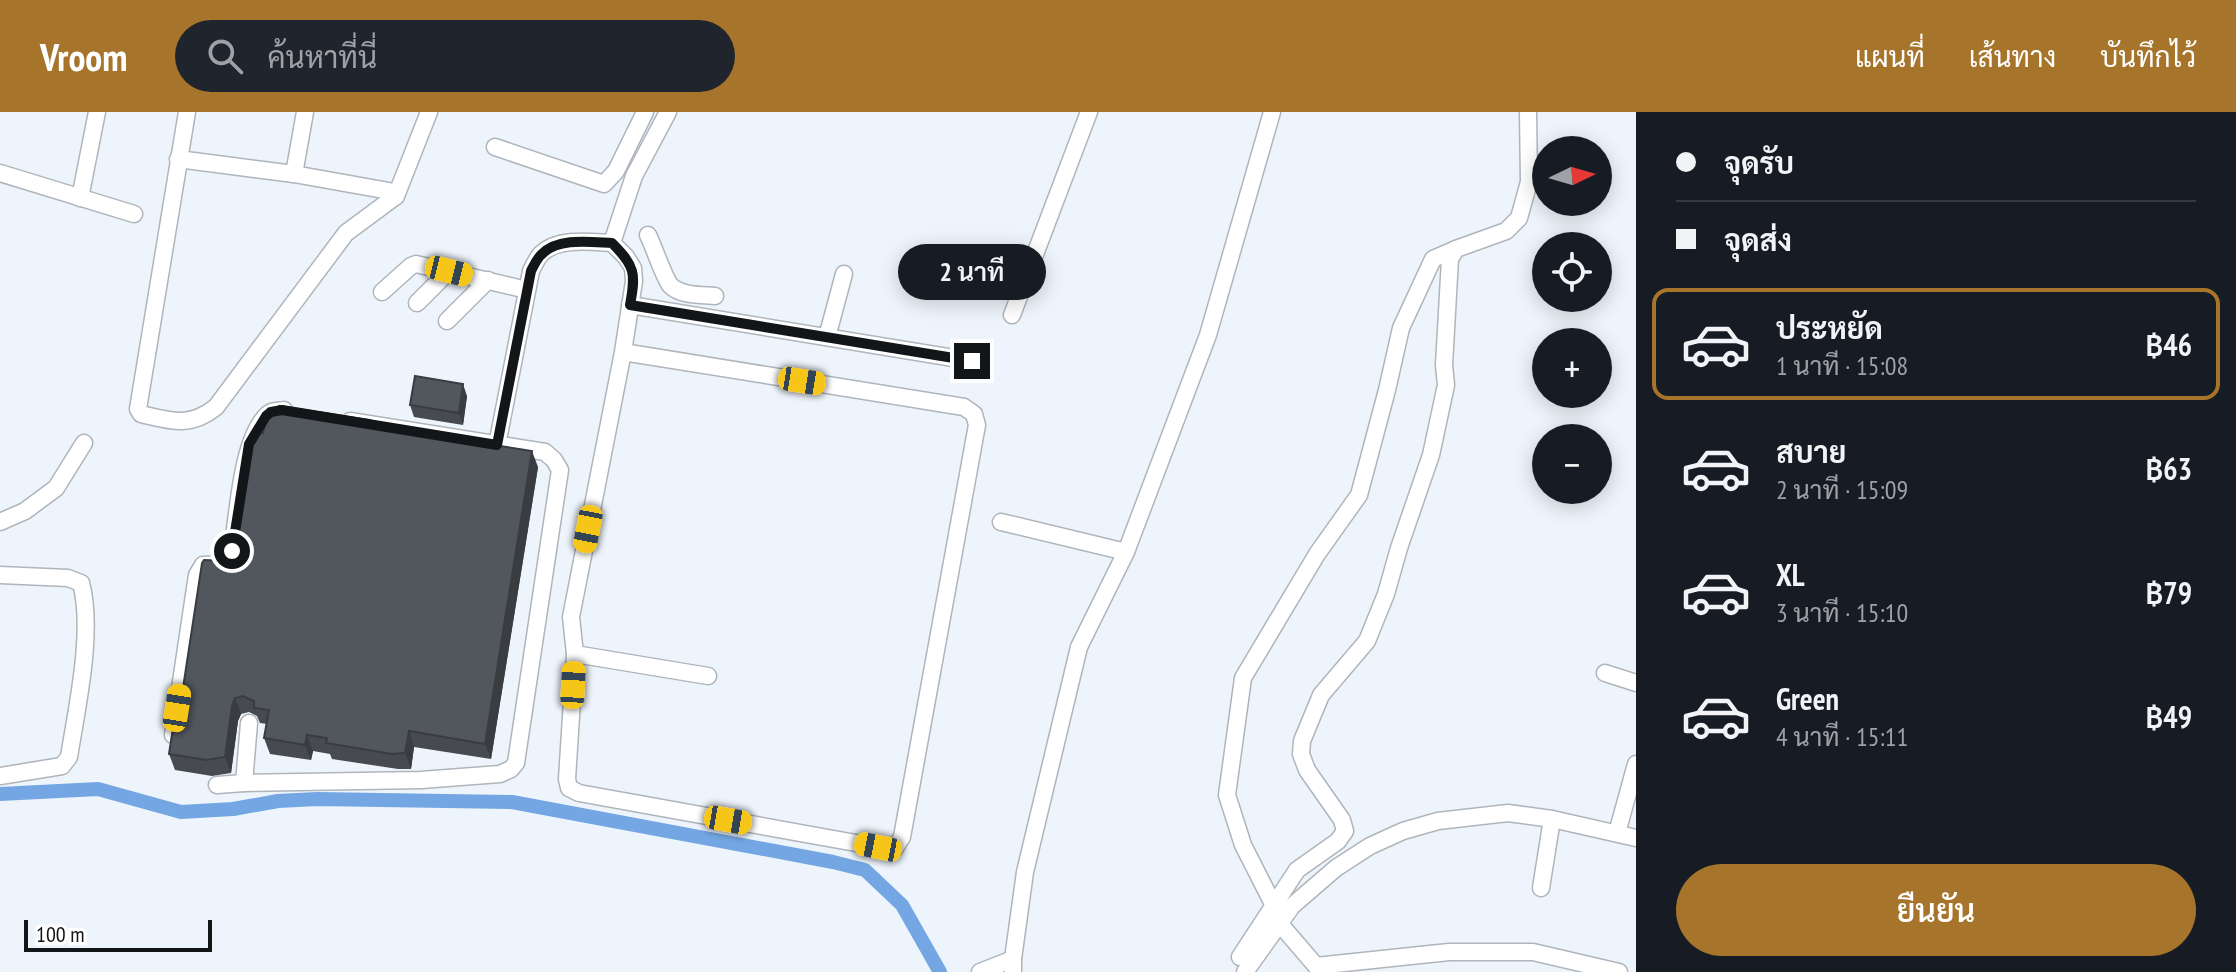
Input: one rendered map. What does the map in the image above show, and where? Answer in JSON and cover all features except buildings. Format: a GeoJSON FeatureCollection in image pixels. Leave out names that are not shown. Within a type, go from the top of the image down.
{"type":"FeatureCollection","features":[{"type":"Feature","properties":{"kind":"street"},"geometry":{"type":"LineString","coordinates":[[80,198],[97,112]]}},
{"type":"Feature","properties":{"kind":"street"},"geometry":{"type":"LineString","coordinates":[[187,112],[138,409],[141,414],[174,422],[204,417],[216,407],[346,233],[396,196],[429,112]]}},
{"type":"Feature","properties":{"kind":"street"},"geometry":{"type":"LineString","coordinates":[[294,174],[305,112]]}},
{"type":"Feature","properties":{"kind":"street"},"geometry":{"type":"LineString","coordinates":[[495,147],[604,184],[616,171],[645,112]]}},
{"type":"Feature","properties":{"kind":"street"},"geometry":{"type":"LineString","coordinates":[[612,243],[634,176],[668,112]]}},
{"type":"Feature","properties":{"kind":"street"},"geometry":{"type":"LineString","coordinates":[[1012,315],[1089,112]]}},
{"type":"Feature","properties":{"kind":"street"},"geometry":{"type":"LineString","coordinates":[[980,972],[1013,966],[1025,872],[1079,647],[1126,552],[1208,335],[1272,112]]}},
{"type":"Feature","properties":{"kind":"street"},"geometry":{"type":"LineString","coordinates":[[1528,112],[1529,182],[1519,218],[1506,231],[1433,259],[1401,328],[1359,495],[1317,554],[1243,678],[1227,795],[1243,845],[1280,924],[1316,966],[1449,952],[1533,952],[1619,972]]}},
{"type":"Feature","properties":{"kind":"street"},"geometry":{"type":"LineString","coordinates":[[178,159],[294,174],[389,191],[396,196]]}},
{"type":"Feature","properties":{"kind":"street"},"geometry":{"type":"LineString","coordinates":[[0,173],[134,214]]}},
{"type":"Feature","properties":{"kind":"street"},"geometry":{"type":"LineString","coordinates":[[648,235],[671,285],[679,291],[715,296]]}},
{"type":"Feature","properties":{"kind":"street"},"geometry":{"type":"LineString","coordinates":[[497,445],[531,271],[539,256],[548,248],[584,241],[612,243],[633,268],[634,281],[571,617],[575,654],[567,779],[569,788],[579,793],[895,848],[902,837],[977,425],[974,414],[964,407],[623,352]]}},
{"type":"Feature","properties":{"kind":"street"},"geometry":{"type":"LineString","coordinates":[[1247,962],[1274,906],[1297,870],[1338,841],[1345,831],[1342,820],[1307,770],[1301,754],[1302,741],[1321,695],[1367,641],[1386,594],[1431,455],[1446,385],[1444,365],[1450,259],[1456,249]]}},
{"type":"Feature","properties":{"kind":"street"},"geometry":{"type":"LineString","coordinates":[[382,292],[416,264],[527,290]]}},
{"type":"Feature","properties":{"kind":"street"},"geometry":{"type":"LineString","coordinates":[[417,303],[449,271]]}},
{"type":"Feature","properties":{"kind":"street"},"geometry":{"type":"LineString","coordinates":[[827,337],[844,274]]}},
{"type":"Feature","properties":{"kind":"street"},"geometry":{"type":"LineString","coordinates":[[447,321],[488,280]]}},
{"type":"Feature","properties":{"kind":"street"},"geometry":{"type":"LineString","coordinates":[[675,312],[679,291]]}},
{"type":"Feature","properties":{"kind":"street"},"geometry":{"type":"LineString","coordinates":[[630,305],[972,361]]}},
{"type":"Feature","properties":{"kind":"street"},"geometry":{"type":"LineString","coordinates":[[173,735],[197,575],[203,565],[225,564],[232,551],[249,444],[266,416],[282,410],[297,413]]}},
{"type":"Feature","properties":{"kind":"street"},"geometry":{"type":"LineString","coordinates":[[217,785],[421,780],[500,774],[516,763],[560,470],[545,452],[328,418]]}},
{"type":"Feature","properties":{"kind":"street"},"geometry":{"type":"LineString","coordinates":[[0,522],[25,511],[56,488],[84,443]]}},
{"type":"Feature","properties":{"kind":"street"},"geometry":{"type":"LineString","coordinates":[[1001,522],[1126,552]]}},
{"type":"Feature","properties":{"kind":"street"},"geometry":{"type":"LineString","coordinates":[[0,575],[68,578],[81,583],[86,600],[83,675],[69,757],[62,766],[0,776]]}},
{"type":"Feature","properties":{"kind":"street"},"geometry":{"type":"LineString","coordinates":[[575,654],[708,676]]}},
{"type":"Feature","properties":{"kind":"street"},"geometry":{"type":"LineString","coordinates":[[1605,673],[1636,683]]}},
{"type":"Feature","properties":{"kind":"street"},"geometry":{"type":"LineString","coordinates":[[244,783],[249,723]]}},
{"type":"Feature","properties":{"kind":"street"},"geometry":{"type":"LineString","coordinates":[[1617,833],[1636,764]]}},
{"type":"Feature","properties":{"kind":"street"},"geometry":{"type":"LineString","coordinates":[[1247,962],[1292,906],[1336,868],[1370,846],[1403,831],[1438,821],[1508,813],[1552,819],[1636,838]]}},
{"type":"Feature","properties":{"kind":"street"},"geometry":{"type":"LineString","coordinates":[[1541,888],[1552,819]]}},
{"type":"Feature","properties":{"kind":"street"},"geometry":{"type":"LineString","coordinates":[[1247,962],[1266,972]]}},
{"type":"Feature","properties":{"kind":"waterway"},"geometry":{"type":"LineString","coordinates":[[0,794],[98,789],[181,812],[317,799],[512,802],[833,862],[865,870],[902,905],[940,972]]}},
{"type":"Feature","properties":{"kind":"route"},"geometry":{"type":"LineString","coordinates":[[232,551],[249,444],[271,412],[282,410],[497,445],[531,271],[539,256],[548,248],[584,241],[612,243],[633,268],[630,305],[972,361]]}}]}
